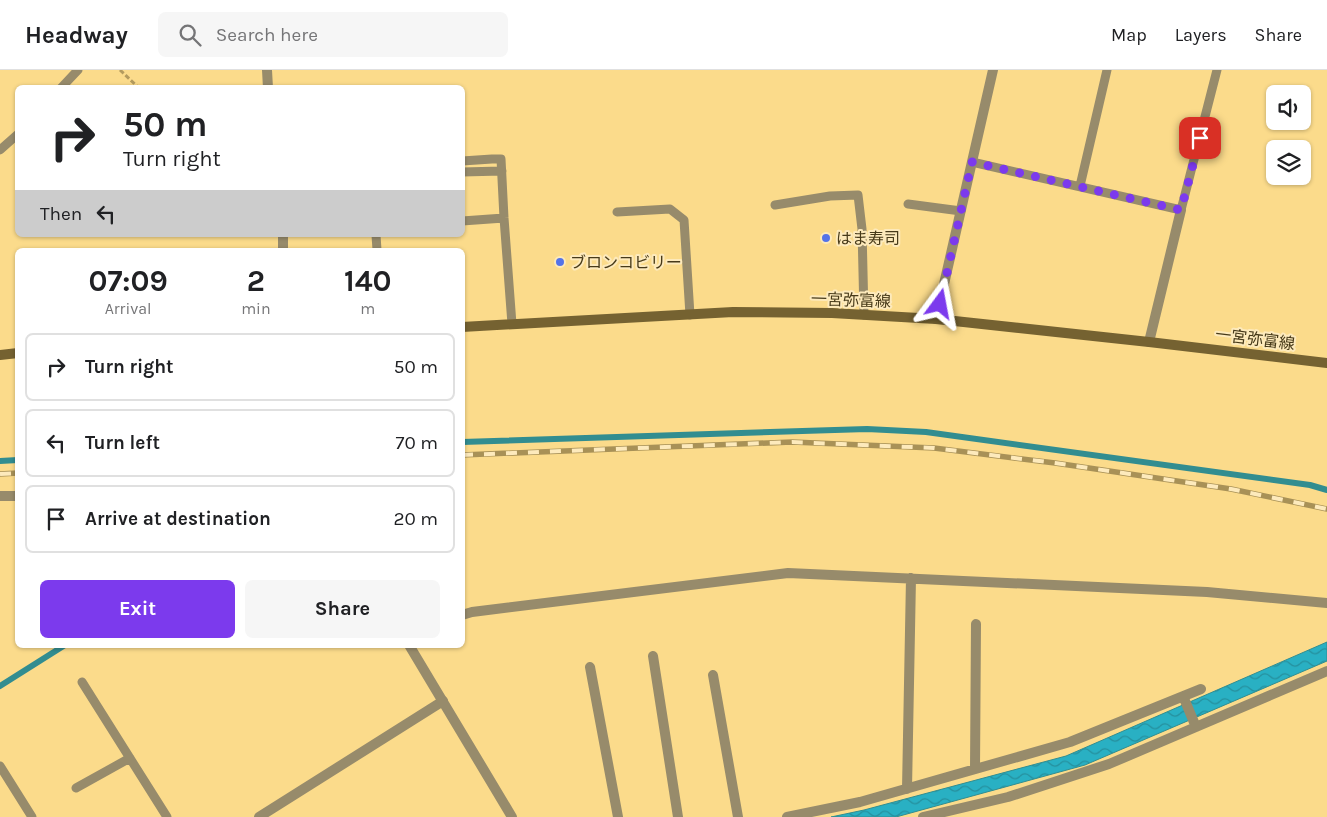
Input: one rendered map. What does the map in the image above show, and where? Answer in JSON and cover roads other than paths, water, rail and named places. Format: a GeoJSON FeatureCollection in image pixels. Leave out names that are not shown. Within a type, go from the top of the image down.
{"type":"FeatureCollection","features":[{"type":"Feature","properties":{"kind":"main road","name":"一宮弥富線"},"geometry":{"type":"LineString","coordinates":[[465,327],[742,312],[864,315],[936,319],[1327,362]]}},
{"type":"Feature","properties":{"kind":"main road"},"geometry":{"type":"LineString","coordinates":[[0,355],[15,354]]}},
{"type":"Feature","properties":{"kind":"street"},"geometry":{"type":"LineString","coordinates":[[267,70],[268,85]]}},
{"type":"Feature","properties":{"kind":"street"},"geometry":{"type":"LineString","coordinates":[[936,319],[993,70]]}},
{"type":"Feature","properties":{"kind":"street"},"geometry":{"type":"LineString","coordinates":[[1149,342],[1181,210]]}},
{"type":"Feature","properties":{"kind":"street"},"geometry":{"type":"LineString","coordinates":[[0,496],[15,496]]}},
{"type":"Feature","properties":{"kind":"street"},"geometry":{"type":"LineString","coordinates":[[465,613],[788,573],[1207,592],[1327,603]]}},
{"type":"Feature","properties":{"kind":"street"},"geometry":{"type":"LineString","coordinates":[[906,789],[910,578]]}},
{"type":"Feature","properties":{"kind":"street"},"geometry":{"type":"LineString","coordinates":[[975,769],[976,624]]}},
{"type":"Feature","properties":{"kind":"street"},"geometry":{"type":"LineString","coordinates":[[411,648],[512,817]]}},
{"type":"Feature","properties":{"kind":"street"},"geometry":{"type":"LineString","coordinates":[[653,656],[678,817]]}},
{"type":"Feature","properties":{"kind":"street"},"geometry":{"type":"LineString","coordinates":[[590,668],[618,817]]}},
{"type":"Feature","properties":{"kind":"street"},"geometry":{"type":"LineString","coordinates":[[923,817],[1008,797],[1109,764],[1195,724],[1327,671]]}},
{"type":"Feature","properties":{"kind":"street"},"geometry":{"type":"LineString","coordinates":[[713,675],[738,817]]}},
{"type":"Feature","properties":{"kind":"street"},"geometry":{"type":"LineString","coordinates":[[787,817],[860,802],[1070,742],[1184,699],[1201,688]]}},
{"type":"Feature","properties":{"kind":"street"},"geometry":{"type":"LineString","coordinates":[[1184,699],[1195,724]]}},
{"type":"Feature","properties":{"kind":"street"},"geometry":{"type":"LineString","coordinates":[[259,817],[443,701]]}},
{"type":"Feature","properties":{"kind":"lane"},"geometry":{"type":"LineString","coordinates":[[64,85],[78,70]]}},
{"type":"Feature","properties":{"kind":"lane"},"geometry":{"type":"LineString","coordinates":[[1080,186],[1107,70]]}},
{"type":"Feature","properties":{"kind":"lane"},"geometry":{"type":"LineString","coordinates":[[972,162],[1181,210],[1217,70]]}},
{"type":"Feature","properties":{"kind":"lane"},"geometry":{"type":"LineString","coordinates":[[0,150],[15,137]]}},
{"type":"Feature","properties":{"kind":"lane"},"geometry":{"type":"LineString","coordinates":[[465,161],[501,159],[512,324]]}},
{"type":"Feature","properties":{"kind":"lane"},"geometry":{"type":"LineString","coordinates":[[465,172],[502,175]]}},
{"type":"Feature","properties":{"kind":"lane"},"geometry":{"type":"LineString","coordinates":[[775,205],[830,196],[858,196],[862,229],[864,315]]}},
{"type":"Feature","properties":{"kind":"lane"},"geometry":{"type":"LineString","coordinates":[[908,204],[961,211]]}},
{"type":"Feature","properties":{"kind":"lane"},"geometry":{"type":"LineString","coordinates":[[618,212],[670,209],[684,220],[690,315]]}},
{"type":"Feature","properties":{"kind":"lane"},"geometry":{"type":"LineString","coordinates":[[465,221],[504,218]]}},
{"type":"Feature","properties":{"kind":"lane"},"geometry":{"type":"LineString","coordinates":[[82,682],[167,817]]}},
{"type":"Feature","properties":{"kind":"lane"},"geometry":{"type":"LineString","coordinates":[[76,788],[130,758]]}},
{"type":"Feature","properties":{"kind":"lane"},"geometry":{"type":"LineString","coordinates":[[0,766],[32,817]]}},
{"type":"Feature","properties":{"kind":"water"},"geometry":{"type":"Polygon","coordinates":[[[1327,642],[1327,661],[1085,765],[896,817],[831,817],[864,810],[1066,756],[1327,642]]]}},
{"type":"Feature","properties":{"kind":"waterway"},"geometry":{"type":"LineString","coordinates":[[465,442],[867,429],[926,432],[1310,485],[1327,490]]}},
{"type":"Feature","properties":{"kind":"waterway"},"geometry":{"type":"LineString","coordinates":[[0,461],[15,460]]}},
{"type":"Feature","properties":{"kind":"waterway"},"geometry":{"type":"LineString","coordinates":[[0,686],[60,648]]}},
{"type":"Feature","properties":{"kind":"railway"},"geometry":{"type":"LineString","coordinates":[[465,455],[792,442],[934,448],[1055,463],[1231,489],[1327,509]]}},
{"type":"Feature","properties":{"kind":"railway"},"geometry":{"type":"LineString","coordinates":[[0,474],[15,473]]}},
{"type":"Feature","properties":{"kind":"place","name":"はま寿司"},"geometry":{"type":"Point","coordinates":[826,238]}},
{"type":"Feature","properties":{"kind":"place","name":"ブロンコビリー"},"geometry":{"type":"Point","coordinates":[560,262]}}]}
